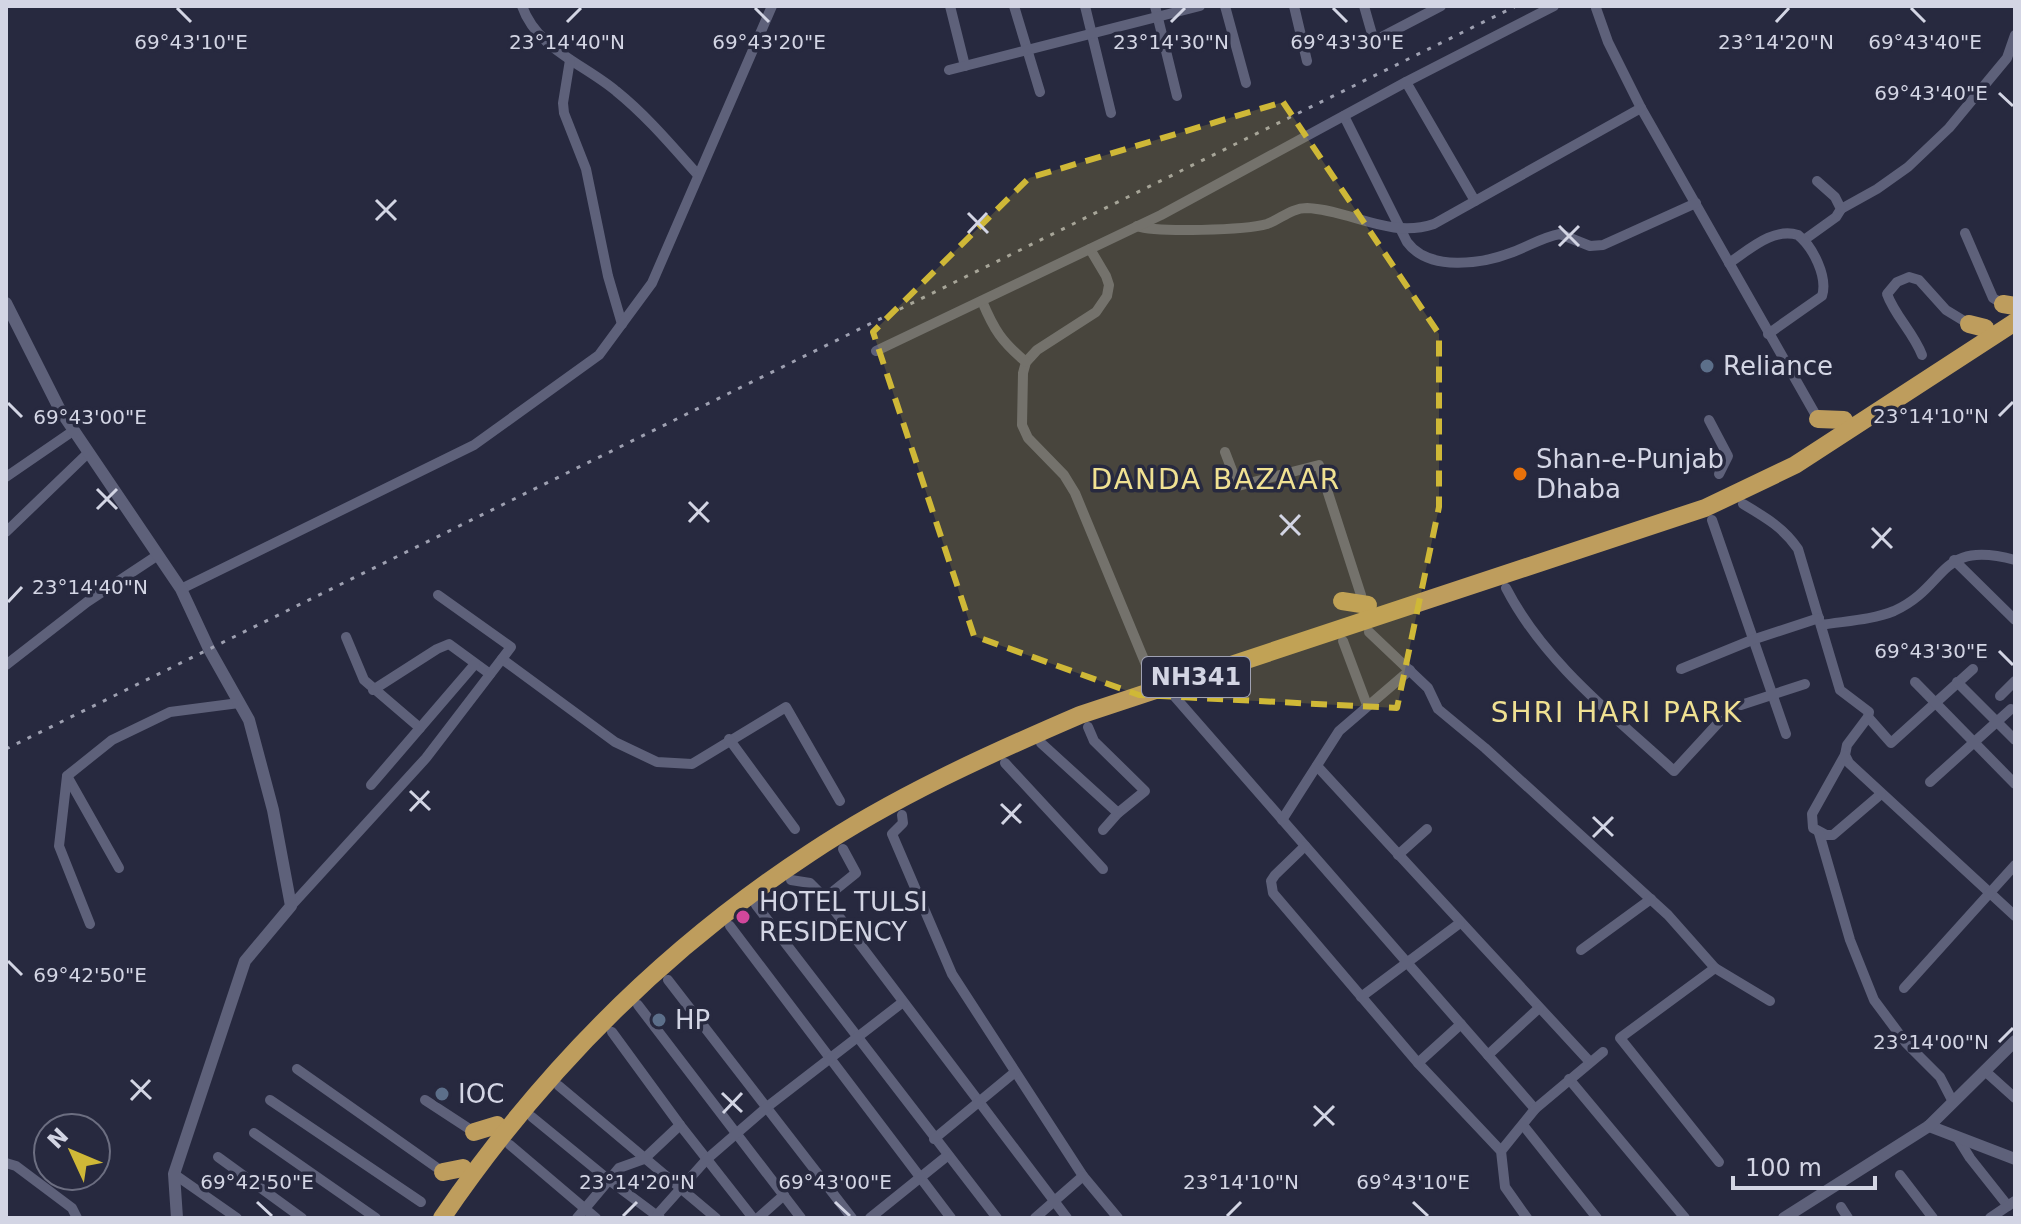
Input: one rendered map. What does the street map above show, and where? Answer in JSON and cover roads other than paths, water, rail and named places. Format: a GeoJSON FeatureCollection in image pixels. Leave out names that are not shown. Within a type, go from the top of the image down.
{"type":"FeatureCollection","features":[{"type":"Feature","properties":{"kind":"highway","name":"NH341"},"geometry":{"type":"LineString","coordinates":[[442,1218],[466,1173],[595,1029],[643,983],[728,919],[933,782],[1079,723],[1714,514],[2015,322]]}},
{"type":"Feature","properties":{"kind":"highway"},"geometry":{"type":"LineString","coordinates":[[1818,419],[1844,420]]}},
{"type":"Feature","properties":{"kind":"highway"},"geometry":{"type":"LineString","coordinates":[[1342,601],[1365,600]]}},
{"type":"Feature","properties":{"kind":"highway","name":"NH341"},"geometry":{"type":"LineString","coordinates":[[842,841],[875,830]]}},
{"type":"Feature","properties":{"kind":"highway","name":"NH341"},"geometry":{"type":"LineString","coordinates":[[728,919],[756,905]]}},
{"type":"Feature","properties":{"kind":"highway"},"geometry":{"type":"LineString","coordinates":[[474,1132],[497,1125]]}},
{"type":"Feature","properties":{"kind":"highway"},"geometry":{"type":"LineString","coordinates":[[443,1172],[466,1173]]}},
{"type":"Feature","properties":{"kind":"street"},"geometry":{"type":"LineString","coordinates":[[522,6],[532,27],[548,44],[629,102],[698,175]]}},
{"type":"Feature","properties":{"kind":"street"},"geometry":{"type":"LineString","coordinates":[[181,589],[474,445],[599,355],[652,283],[772,6]]}},
{"type":"Feature","properties":{"kind":"street"},"geometry":{"type":"LineString","coordinates":[[950,6],[965,66]]}},
{"type":"Feature","properties":{"kind":"street"},"geometry":{"type":"LineString","coordinates":[[1014,6],[1040,92]]}},
{"type":"Feature","properties":{"kind":"street"},"geometry":{"type":"LineString","coordinates":[[1085,6],[1111,113]]}},
{"type":"Feature","properties":{"kind":"street"},"geometry":{"type":"LineString","coordinates":[[949,70],[1092,33],[1156,11],[1200,6]]}},
{"type":"Feature","properties":{"kind":"street"},"geometry":{"type":"LineString","coordinates":[[1225,6],[1246,83]]}},
{"type":"Feature","properties":{"kind":"street"},"geometry":{"type":"LineString","coordinates":[[1294,6],[1307,61]]}},
{"type":"Feature","properties":{"kind":"street"},"geometry":{"type":"LineString","coordinates":[[1364,6],[1374,41],[1441,6]]}},
{"type":"Feature","properties":{"kind":"street"},"geometry":{"type":"LineString","coordinates":[[876,351],[1137,226],[1554,6]]}},
{"type":"Feature","properties":{"kind":"street"},"geometry":{"type":"LineString","coordinates":[[1595,7],[1608,42],[1641,108],[1818,419]]}},
{"type":"Feature","properties":{"kind":"street"},"geometry":{"type":"LineString","coordinates":[[1156,11],[1177,96]]}},
{"type":"Feature","properties":{"kind":"street"},"geometry":{"type":"LineString","coordinates":[[1804,240],[1828,224],[1841,209],[1908,167],[1949,128],[2007,58],[2015,35]]}},
{"type":"Feature","properties":{"kind":"street"},"geometry":{"type":"LineString","coordinates":[[570,60],[564,113],[586,169],[608,276],[622,324]]}},
{"type":"Feature","properties":{"kind":"street"},"geometry":{"type":"LineString","coordinates":[[1406,82],[1475,201]]}},
{"type":"Feature","properties":{"kind":"street"},"geometry":{"type":"LineString","coordinates":[[1137,226],[1161,231],[1264,225],[1302,208],[1321,209],[1403,229],[1434,224],[1641,108]]}},
{"type":"Feature","properties":{"kind":"street"},"geometry":{"type":"LineString","coordinates":[[1344,116],[1415,253],[1435,261],[1457,263],[1509,254],[1560,234],[1590,246],[1603,245],[1696,203]]}},
{"type":"Feature","properties":{"kind":"street"},"geometry":{"type":"LineString","coordinates":[[1817,181],[1835,197],[1841,209]]}},
{"type":"Feature","properties":{"kind":"street"},"geometry":{"type":"LineString","coordinates":[[1729,263],[1780,233],[1790,233],[1804,240],[1822,275],[1824,291],[1816,301],[1768,334]]}},
{"type":"Feature","properties":{"kind":"street"},"geometry":{"type":"LineString","coordinates":[[1965,233],[1993,298],[2009,305]]}},
{"type":"Feature","properties":{"kind":"street"},"geometry":{"type":"LineString","coordinates":[[1090,249],[1106,276],[1109,285],[1107,296],[1096,312],[1037,350],[1026,362],[1022,425],[1028,438],[1056,466],[1075,493],[1147,667]]}},
{"type":"Feature","properties":{"kind":"street"},"geometry":{"type":"LineString","coordinates":[[1922,355],[1916,339],[1892,307],[1887,294],[1897,282],[1909,277],[1919,280],[1946,310],[1977,326]]}},
{"type":"Feature","properties":{"kind":"street"},"geometry":{"type":"LineString","coordinates":[[982,301],[1001,340],[1026,362]]}},
{"type":"Feature","properties":{"kind":"street"},"geometry":{"type":"LineString","coordinates":[[6,303],[73,431],[181,589],[209,649],[249,720],[273,810],[291,906]]}},
{"type":"Feature","properties":{"kind":"street"},"geometry":{"type":"LineString","coordinates":[[1709,420],[1728,456],[1719,474]]}},
{"type":"Feature","properties":{"kind":"street"},"geometry":{"type":"LineString","coordinates":[[6,477],[73,431]]}},
{"type":"Feature","properties":{"kind":"street"},"geometry":{"type":"LineString","coordinates":[[1225,452],[1238,486],[1319,465],[1365,600]]}},
{"type":"Feature","properties":{"kind":"street"},"geometry":{"type":"LineString","coordinates":[[6,532],[88,453]]}},
{"type":"Feature","properties":{"kind":"street"},"geometry":{"type":"LineString","coordinates":[[1743,504],[1775,523],[1789,535],[1798,549],[1840,690],[1869,712],[1847,745],[1845,755],[1812,814],[1813,828],[1819,833],[1833,835],[1881,794]]}},
{"type":"Feature","properties":{"kind":"street"},"geometry":{"type":"LineString","coordinates":[[1714,514],[1786,734]]}},
{"type":"Feature","properties":{"kind":"street"},"geometry":{"type":"LineString","coordinates":[[1681,669],[1755,639],[1820,622],[1873,617],[1894,610],[1909,601],[1954,560],[1982,553],[2015,560]]}},
{"type":"Feature","properties":{"kind":"street"},"geometry":{"type":"LineString","coordinates":[[6,665],[87,602],[158,555]]}},
{"type":"Feature","properties":{"kind":"street"},"geometry":{"type":"LineString","coordinates":[[1954,560],[2015,620]]}},
{"type":"Feature","properties":{"kind":"street"},"geometry":{"type":"LineString","coordinates":[[1505,584],[1516,607],[1566,670],[1674,771],[1720,721]]}},
{"type":"Feature","properties":{"kind":"street"},"geometry":{"type":"LineString","coordinates":[[177,1218],[174,1174],[245,961],[426,758],[511,647],[438,595]]}},
{"type":"Feature","properties":{"kind":"street"},"geometry":{"type":"LineString","coordinates":[[1355,632],[1410,670],[1428,688],[1438,709],[1651,899],[1715,968],[1770,1001]]}},
{"type":"Feature","properties":{"kind":"street"},"geometry":{"type":"LineString","coordinates":[[1355,632],[1367,705]]}},
{"type":"Feature","properties":{"kind":"street"},"geometry":{"type":"LineString","coordinates":[[346,637],[364,680],[420,728]]}},
{"type":"Feature","properties":{"kind":"street"},"geometry":{"type":"LineString","coordinates":[[373,690],[449,644],[490,674]]}},
{"type":"Feature","properties":{"kind":"street"},"geometry":{"type":"LineString","coordinates":[[502,659],[615,742],[657,762],[692,764],[786,707],[840,801]]}},
{"type":"Feature","properties":{"kind":"street"},"geometry":{"type":"LineString","coordinates":[[371,785],[475,664]]}},
{"type":"Feature","properties":{"kind":"street"},"geometry":{"type":"LineString","coordinates":[[1868,717],[1891,743],[1973,669]]}},
{"type":"Feature","properties":{"kind":"street"},"geometry":{"type":"LineString","coordinates":[[1282,820],[1339,731],[1410,670]]}},
{"type":"Feature","properties":{"kind":"street"},"geometry":{"type":"LineString","coordinates":[[2000,696],[2015,681]]}},
{"type":"Feature","properties":{"kind":"street"},"geometry":{"type":"LineString","coordinates":[[1915,682],[2015,784]]}},
{"type":"Feature","properties":{"kind":"street"},"geometry":{"type":"LineString","coordinates":[[1957,682],[2015,740]]}},
{"type":"Feature","properties":{"kind":"street"},"geometry":{"type":"LineString","coordinates":[[1741,705],[1805,684]]}},
{"type":"Feature","properties":{"kind":"street"},"geometry":{"type":"LineString","coordinates":[[1175,697],[1535,1109]]}},
{"type":"Feature","properties":{"kind":"street"},"geometry":{"type":"LineString","coordinates":[[90,924],[59,846],[67,776],[112,740],[170,712],[239,703]]}},
{"type":"Feature","properties":{"kind":"street"},"geometry":{"type":"LineString","coordinates":[[1930,782],[2011,709]]}},
{"type":"Feature","properties":{"kind":"street"},"geometry":{"type":"LineString","coordinates":[[1079,723],[1145,791],[1103,830]]}},
{"type":"Feature","properties":{"kind":"street"},"geometry":{"type":"LineString","coordinates":[[729,739],[795,829]]}},
{"type":"Feature","properties":{"kind":"street"},"geometry":{"type":"LineString","coordinates":[[1041,743],[1118,813]]}},
{"type":"Feature","properties":{"kind":"street"},"geometry":{"type":"LineString","coordinates":[[1845,755],[1849,763],[1881,794],[2015,916]]}},
{"type":"Feature","properties":{"kind":"street"},"geometry":{"type":"LineString","coordinates":[[1005,763],[1103,869]]}},
{"type":"Feature","properties":{"kind":"street"},"geometry":{"type":"LineString","coordinates":[[1317,766],[1589,1061]]}},
{"type":"Feature","properties":{"kind":"street"},"geometry":{"type":"LineString","coordinates":[[67,776],[119,868]]}},
{"type":"Feature","properties":{"kind":"street"},"geometry":{"type":"LineString","coordinates":[[902,815],[903,823],[892,834],[952,974],[1083,1176],[1118,1218]]}},
{"type":"Feature","properties":{"kind":"street"},"geometry":{"type":"LineString","coordinates":[[1398,855],[1427,829]]}},
{"type":"Feature","properties":{"kind":"street"},"geometry":{"type":"LineString","coordinates":[[1819,833],[1850,940],[1874,1000],[1906,1043],[1940,1077],[1953,1102]]}},
{"type":"Feature","properties":{"kind":"street"},"geometry":{"type":"LineString","coordinates":[[825,898],[856,873],[842,841]]}},
{"type":"Feature","properties":{"kind":"street"},"geometry":{"type":"LineString","coordinates":[[1305,846],[1275,875],[1271,888],[1418,1063],[1501,1151],[1505,1187],[1527,1218]]}},
{"type":"Feature","properties":{"kind":"street"},"geometry":{"type":"LineString","coordinates":[[1904,988],[2015,865]]}},
{"type":"Feature","properties":{"kind":"street"},"geometry":{"type":"LineString","coordinates":[[791,880],[810,883],[825,898],[1067,1218]]}},
{"type":"Feature","properties":{"kind":"street"},"geometry":{"type":"LineString","coordinates":[[1581,950],[1651,899]]}},
{"type":"Feature","properties":{"kind":"street"},"geometry":{"type":"LineString","coordinates":[[756,905],[997,1218]]}},
{"type":"Feature","properties":{"kind":"street"},"geometry":{"type":"LineString","coordinates":[[728,919],[951,1218]]}},
{"type":"Feature","properties":{"kind":"street"},"geometry":{"type":"LineString","coordinates":[[1361,997],[1460,923]]}},
{"type":"Feature","properties":{"kind":"street"},"geometry":{"type":"LineString","coordinates":[[1715,968],[1620,1038],[1719,1162]]}},
{"type":"Feature","properties":{"kind":"street"},"geometry":{"type":"LineString","coordinates":[[668,980],[852,1218]]}},
{"type":"Feature","properties":{"kind":"street"},"geometry":{"type":"LineString","coordinates":[[532,1117],[659,1217],[679,1189],[735,1134],[903,1002]]}},
{"type":"Feature","properties":{"kind":"street"},"geometry":{"type":"LineString","coordinates":[[638,1005],[801,1218]]}},
{"type":"Feature","properties":{"kind":"street"},"geometry":{"type":"LineString","coordinates":[[1488,1055],[1539,1008]]}},
{"type":"Feature","properties":{"kind":"street"},"geometry":{"type":"LineString","coordinates":[[1418,1063],[1461,1024]]}},
{"type":"Feature","properties":{"kind":"street"},"geometry":{"type":"LineString","coordinates":[[612,1032],[680,1125],[756,1218],[784,1195]]}},
{"type":"Feature","properties":{"kind":"street"},"geometry":{"type":"LineString","coordinates":[[1784,1218],[1929,1126],[2013,1047]]}},
{"type":"Feature","properties":{"kind":"street"},"geometry":{"type":"LineString","coordinates":[[1501,1151],[1535,1109],[1603,1052]]}},
{"type":"Feature","properties":{"kind":"street"},"geometry":{"type":"LineString","coordinates":[[297,1069],[443,1172]]}},
{"type":"Feature","properties":{"kind":"street"},"geometry":{"type":"LineString","coordinates":[[1985,1071],[2015,1098]]}},
{"type":"Feature","properties":{"kind":"street"},"geometry":{"type":"LineString","coordinates":[[934,1139],[1015,1072]]}},
{"type":"Feature","properties":{"kind":"street"},"geometry":{"type":"LineString","coordinates":[[1569,1079],[1685,1218]]}},
{"type":"Feature","properties":{"kind":"street"},"geometry":{"type":"LineString","coordinates":[[559,1086],[716,1218]]}},
{"type":"Feature","properties":{"kind":"street"},"geometry":{"type":"LineString","coordinates":[[270,1100],[421,1202]]}},
{"type":"Feature","properties":{"kind":"street"},"geometry":{"type":"LineString","coordinates":[[425,1100],[474,1132]]}},
{"type":"Feature","properties":{"kind":"street"},"geometry":{"type":"LineString","coordinates":[[581,1214],[619,1168],[644,1159],[680,1125]]}},
{"type":"Feature","properties":{"kind":"street"},"geometry":{"type":"LineString","coordinates":[[1523,1125],[1597,1218]]}},
{"type":"Feature","properties":{"kind":"street"},"geometry":{"type":"LineString","coordinates":[[1929,1126],[2015,1159]]}},
{"type":"Feature","properties":{"kind":"street"},"geometry":{"type":"LineString","coordinates":[[254,1133],[376,1218]]}},
{"type":"Feature","properties":{"kind":"street"},"geometry":{"type":"LineString","coordinates":[[1957,1137],[1970,1158],[2011,1203],[1990,1218]]}},
{"type":"Feature","properties":{"kind":"street"},"geometry":{"type":"LineString","coordinates":[[510,1145],[581,1214],[596,1218]]}},
{"type":"Feature","properties":{"kind":"street"},"geometry":{"type":"LineString","coordinates":[[872,1217],[947,1156]]}},
{"type":"Feature","properties":{"kind":"street"},"geometry":{"type":"LineString","coordinates":[[218,1157],[302,1218]]}},
{"type":"Feature","properties":{"kind":"street"},"geometry":{"type":"LineString","coordinates":[[6,1163],[16,1166],[72,1208],[77,1218]]}},
{"type":"Feature","properties":{"kind":"street"},"geometry":{"type":"LineString","coordinates":[[174,1174],[237,1218]]}},
{"type":"Feature","properties":{"kind":"street"},"geometry":{"type":"LineString","coordinates":[[1900,1175],[1933,1218]]}},
{"type":"Feature","properties":{"kind":"street"},"geometry":{"type":"LineString","coordinates":[[1035,1218],[1083,1176]]}},
{"type":"Feature","properties":{"kind":"street"},"geometry":{"type":"LineString","coordinates":[[1841,1207],[1848,1218]]}},
{"type":"Feature","properties":{"kind":"railway"},"geometry":{"type":"LineString","coordinates":[[6,749],[1516,6]]}},
{"type":"Feature","properties":{"kind":"place","name":"Reliance"},"geometry":{"type":"Point","coordinates":[1707,366]}},
{"type":"Feature","properties":{"kind":"place","name":"Shan-e-Punjab Dhaba"},"geometry":{"type":"Point","coordinates":[1520,474]}},
{"type":"Feature","properties":{"kind":"place","name":"HOTEL TULSI RESIDENCY"},"geometry":{"type":"Point","coordinates":[743,917]}},
{"type":"Feature","properties":{"kind":"place","name":"HP"},"geometry":{"type":"Point","coordinates":[659,1020]}},
{"type":"Feature","properties":{"kind":"place","name":"IOC"},"geometry":{"type":"Point","coordinates":[442,1094]}},
{"type":"Feature","properties":{"kind":"district","name":"DANDA BAZAAR"},"geometry":{"type":"Point","coordinates":[1216,479]}},
{"type":"Feature","properties":{"kind":"district","name":"SHRI HARI PARK"},"geometry":{"type":"Point","coordinates":[1617,712]}}]}
